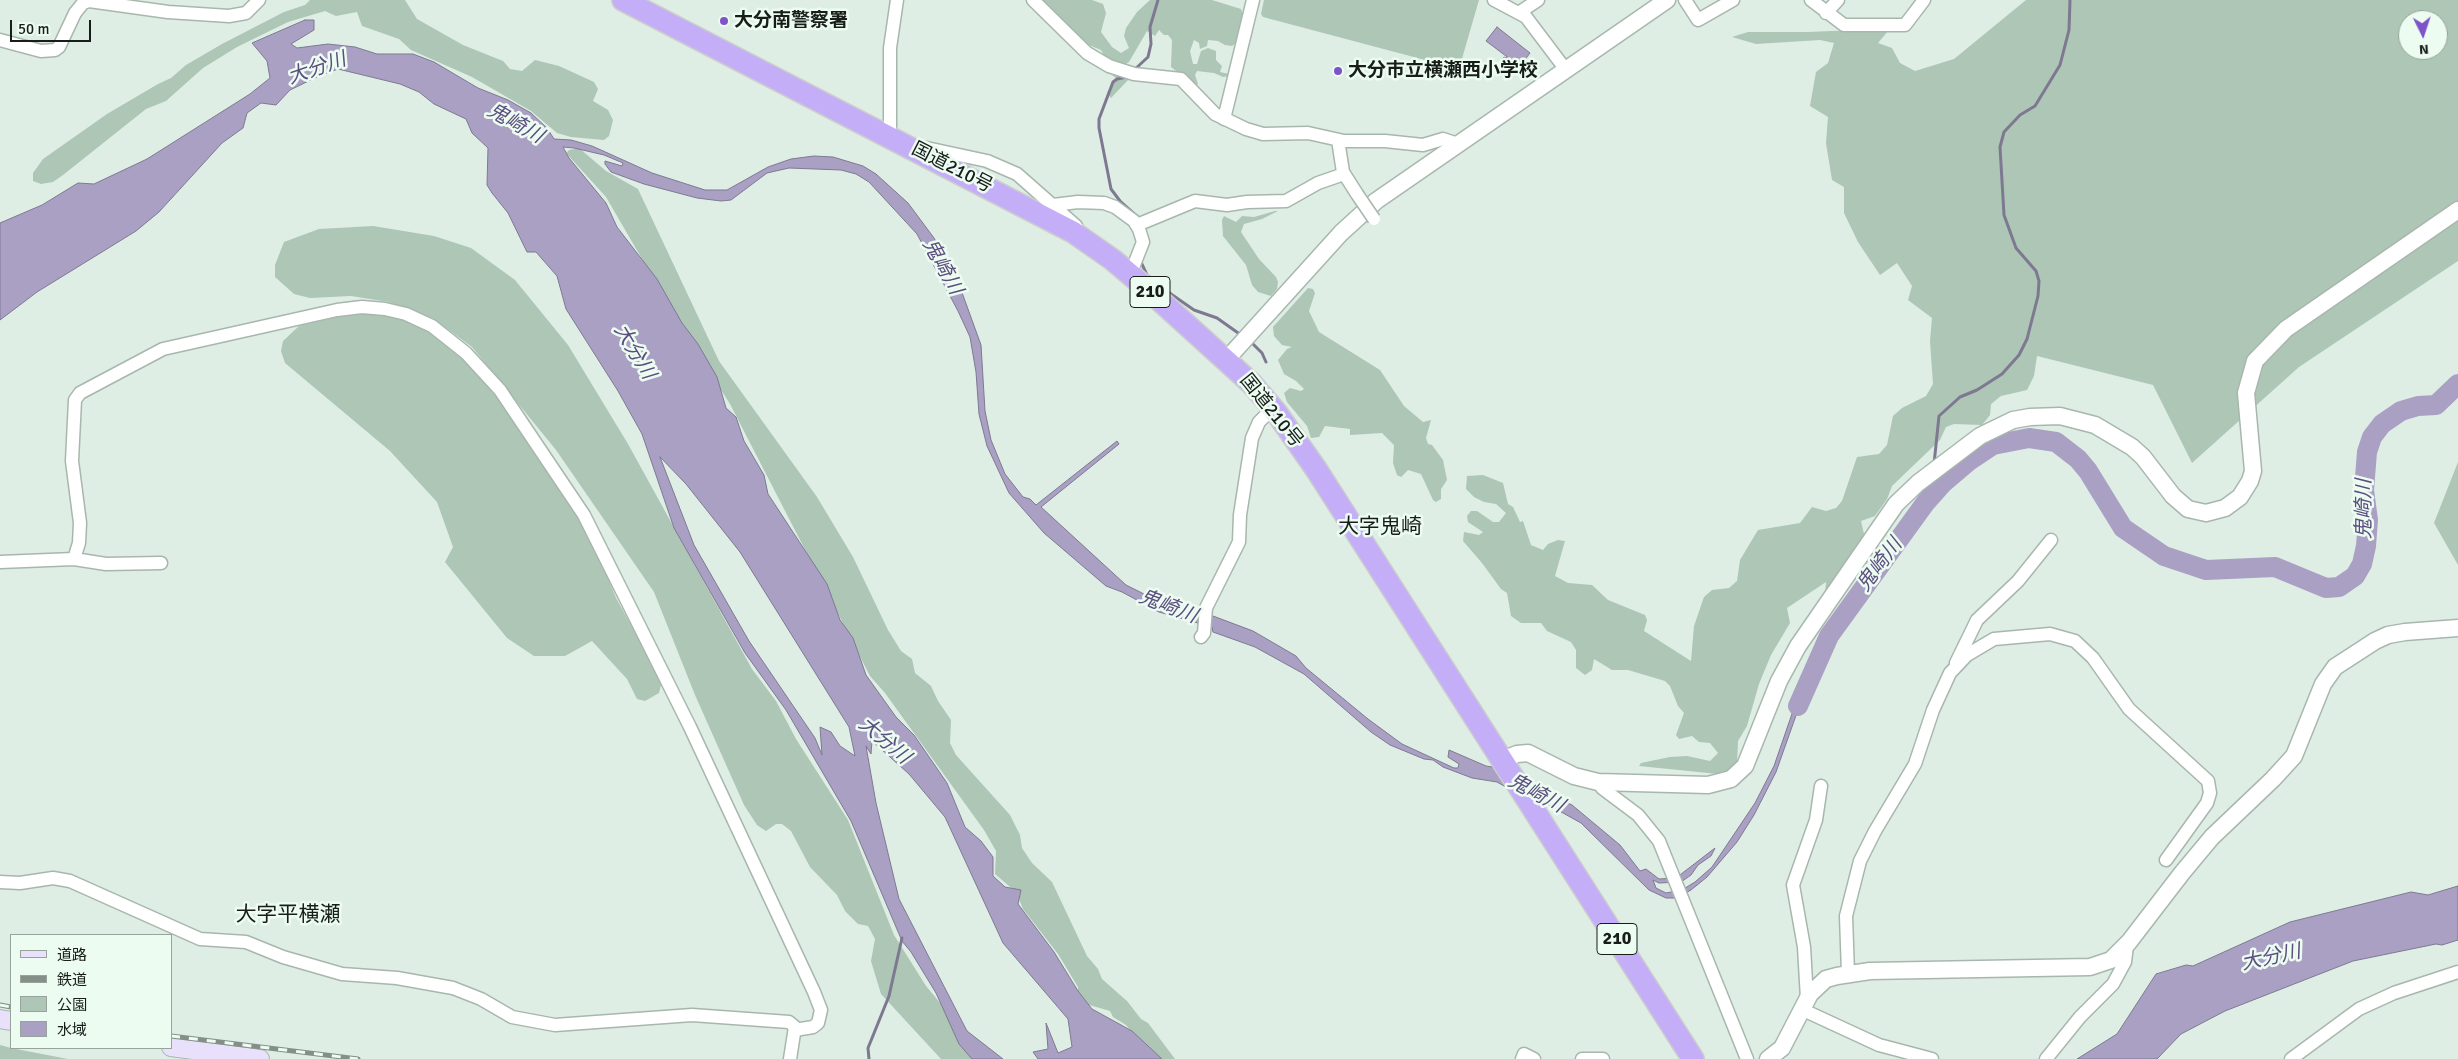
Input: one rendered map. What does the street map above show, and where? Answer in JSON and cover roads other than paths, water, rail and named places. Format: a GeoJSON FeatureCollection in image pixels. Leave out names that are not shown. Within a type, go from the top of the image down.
{"type":"FeatureCollection","features":[{"type":"Feature","properties":{"kind":"highway","name":"国道210号"},"geometry":{"type":"LineString","coordinates":[[623,0],[896,139],[1086,240],[1113,260],[1227,359],[1273,408],[1316,469],[1693,1059]]}},
{"type":"Feature","properties":{"kind":"main road"},"geometry":{"type":"LineString","coordinates":[[172,1047],[260,1059]]}},
{"type":"Feature","properties":{"kind":"street"},"geometry":{"type":"LineString","coordinates":[[0,40],[41,51],[55,50],[59,47],[75,14],[83,3],[89,1],[168,12],[229,16],[246,14],[258,0]]}},
{"type":"Feature","properties":{"kind":"street"},"geometry":{"type":"LineString","coordinates":[[897,0],[890,48],[890,113],[896,139],[995,164],[1024,179],[1113,260]]}},
{"type":"Feature","properties":{"kind":"street"},"geometry":{"type":"LineString","coordinates":[[1033,0],[1087,53],[1126,72],[1180,79],[1215,114],[1246,130],[1264,134],[1300,132],[1338,140],[1385,141],[1423,145],[1443,139],[1458,144]]}},
{"type":"Feature","properties":{"kind":"street"},"geometry":{"type":"LineString","coordinates":[[1224,119],[1253,0]]}},
{"type":"Feature","properties":{"kind":"street"},"geometry":{"type":"LineString","coordinates":[[1494,0],[1520,12],[1529,20],[1566,70]]}},
{"type":"Feature","properties":{"kind":"street"},"geometry":{"type":"LineString","coordinates":[[1520,12],[1538,0]]}},
{"type":"Feature","properties":{"kind":"street"},"geometry":{"type":"LineString","coordinates":[[1227,359],[1355,220],[1402,182],[1667,0]]}},
{"type":"Feature","properties":{"kind":"street"},"geometry":{"type":"LineString","coordinates":[[1685,0],[1698,20],[1733,0]]}},
{"type":"Feature","properties":{"kind":"street"},"geometry":{"type":"LineString","coordinates":[[1811,0],[1844,25],[1905,25],[1924,0]]}},
{"type":"Feature","properties":{"kind":"street"},"geometry":{"type":"LineString","coordinates":[[1826,13],[1838,0]]}},
{"type":"Feature","properties":{"kind":"street"},"geometry":{"type":"LineString","coordinates":[[1338,140],[1344,174],[1374,219]]}},
{"type":"Feature","properties":{"kind":"street"},"geometry":{"type":"LineString","coordinates":[[1137,225],[1195,200],[1227,205],[1247,202],[1286,201],[1318,184],[1344,174]]}},
{"type":"Feature","properties":{"kind":"street"},"geometry":{"type":"LineString","coordinates":[[1053,205],[1078,202],[1104,203],[1122,212],[1137,225],[1143,242],[1130,275]]}},
{"type":"Feature","properties":{"kind":"street"},"geometry":{"type":"LineString","coordinates":[[1506,766],[1517,754],[1532,754],[1574,776],[1601,782],[1713,785],[1731,779],[1741,771],[1748,761],[1788,663],[1883,522],[1918,483],[1980,436],[1996,427],[2030,417],[2060,416],[2078,419],[2106,430],[2132,447],[2143,457],[2173,496],[2188,509],[2206,513],[2225,508],[2233,503],[2246,489],[2253,471],[2246,393],[2255,360],[2286,329],[2458,210]]}},
{"type":"Feature","properties":{"kind":"street"},"geometry":{"type":"LineString","coordinates":[[74,559],[79,543],[80,523],[72,461],[75,401],[80,393],[164,349],[337,310],[362,307],[396,311],[418,319],[437,329],[476,363],[500,390],[584,515],[690,727],[814,992],[821,1010],[818,1023],[813,1027],[795,1030]]}},
{"type":"Feature","properties":{"kind":"street"},"geometry":{"type":"LineString","coordinates":[[1202,635],[1205,611],[1239,542],[1240,515],[1252,438],[1259,422],[1273,408]]}},
{"type":"Feature","properties":{"kind":"street"},"geometry":{"type":"LineString","coordinates":[[1848,973],[1846,916],[1857,870],[1868,843],[1915,764],[1942,689],[1978,620],[2018,581],[2051,540]]}},
{"type":"Feature","properties":{"kind":"street"},"geometry":{"type":"LineString","coordinates":[[0,562],[74,559],[106,564],[162,562]]}},
{"type":"Feature","properties":{"kind":"street"},"geometry":{"type":"LineString","coordinates":[[1775,1057],[1785,1043],[1804,1004],[1826,980],[1848,973],[2090,967],[2111,960],[2127,945],[2202,849],[2285,768],[2294,756],[2323,684],[2336,667],[2375,641],[2388,636],[2405,632],[2458,628]]}},
{"type":"Feature","properties":{"kind":"street"},"geometry":{"type":"LineString","coordinates":[[1954,667],[1981,646],[2002,637],[2057,635],[2068,638],[2086,650],[2129,709],[2203,776],[2210,787],[2207,803],[2166,860]]}},
{"type":"Feature","properties":{"kind":"street"},"geometry":{"type":"LineString","coordinates":[[1601,782],[1602,788],[1638,815],[1659,841],[1747,1059]]}},
{"type":"Feature","properties":{"kind":"street"},"geometry":{"type":"LineString","coordinates":[[1804,1004],[1804,947],[1793,885],[1816,820],[1821,786]]}},
{"type":"Feature","properties":{"kind":"street"},"geometry":{"type":"LineString","coordinates":[[0,882],[20,883],[53,878],[70,881],[200,940],[246,942],[283,957],[342,974],[397,978],[453,988],[481,999],[512,1017],[555,1024],[700,1016],[789,1022],[794,1024],[795,1030],[790,1059]]}},
{"type":"Feature","properties":{"kind":"street"},"geometry":{"type":"LineString","coordinates":[[2046,1059],[2080,1017],[2113,984],[2124,962],[2127,945]]}},
{"type":"Feature","properties":{"kind":"street"},"geometry":{"type":"LineString","coordinates":[[2291,1059],[2359,1009],[2394,993],[2458,972]]}},
{"type":"Feature","properties":{"kind":"street"},"geometry":{"type":"LineString","coordinates":[[1804,1004],[1879,1045],[1932,1059]]}},
{"type":"Feature","properties":{"kind":"street"},"geometry":{"type":"LineString","coordinates":[[1522,1059],[1524,1054],[1534,1059]]}},
{"type":"Feature","properties":{"kind":"street"},"geometry":{"type":"LineString","coordinates":[[1582,1059],[1603,1059]]}},
{"type":"Feature","properties":{"kind":"water","name":"大分川"},"geometry":{"type":"Polygon","coordinates":[[[305,20],[314,20],[314,30],[291,44],[297,48],[328,44],[355,47],[377,54],[413,54],[434,62],[478,88],[508,100],[531,113],[547,128],[554,139],[571,140],[592,146],[652,173],[705,190],[727,190],[768,167],[791,159],[814,156],[833,157],[863,166],[876,174],[908,203],[934,238],[956,276],[981,345],[985,411],[991,440],[1005,474],[1023,497],[1030,499],[1036,505],[1117,441],[1119,444],[1041,507],[1126,585],[1177,609],[1181,604],[1253,631],[1296,656],[1306,668],[1368,719],[1402,744],[1454,768],[1458,768],[1459,764],[1448,757],[1449,750],[1486,766],[1499,768],[1513,791],[1497,782],[1472,778],[1443,767],[1433,760],[1424,759],[1390,745],[1371,732],[1304,674],[1255,647],[1213,632],[1212,627],[1159,612],[1122,592],[1106,586],[1044,533],[1009,493],[987,446],[979,414],[976,372],[970,337],[958,311],[917,234],[869,182],[856,174],[841,170],[789,168],[767,173],[731,200],[721,201],[697,198],[644,184],[611,172],[605,161],[622,166],[623,163],[604,155],[563,147],[569,158],[606,203],[617,227],[657,279],[682,323],[698,344],[717,377],[726,408],[736,417],[744,441],[764,475],[768,494],[827,584],[840,620],[853,638],[866,675],[896,717],[914,735],[947,783],[965,827],[981,841],[993,857],[993,876],[1005,887],[1021,890],[1018,904],[1054,952],[1078,991],[1092,1009],[1132,1031],[1162,1059],[1038,1059],[1033,1052],[1048,1049],[1046,1023],[1058,1053],[1072,1047],[1068,1019],[1003,943],[945,817],[909,774],[872,741],[871,754],[866,746],[876,803],[899,899],[967,1031],[1003,1059],[972,1059],[959,1044],[936,993],[911,952],[902,941],[851,821],[786,710],[745,653],[674,528],[642,434],[618,391],[566,309],[557,276],[536,252],[527,252],[508,213],[487,185],[488,148],[472,133],[466,119],[434,104],[419,92],[400,84],[338,69],[321,75],[290,90],[276,105],[261,103],[247,113],[243,128],[222,143],[159,212],[136,231],[37,292],[0,320],[0,223],[42,205],[78,183],[94,184],[147,159],[250,94],[270,78],[267,61],[252,43],[305,20]],[[660,457],[694,545],[749,641],[815,738],[822,755],[820,727],[831,732],[840,746],[855,756],[849,727],[740,552],[686,484],[660,457]]]}},
{"type":"Feature","properties":{"kind":"water"},"geometry":{"type":"Polygon","coordinates":[[[1497,27],[1530,53],[1520,66],[1517,65],[1514,71],[1500,61],[1504,57],[1510,59],[1486,41],[1497,27]]]}},
{"type":"Feature","properties":{"kind":"water"},"geometry":{"type":"Polygon","coordinates":[[[1808,678],[1809,687],[1804,705],[1799,707],[1776,772],[1754,815],[1737,842],[1707,877],[1691,890],[1676,898],[1666,898],[1649,890],[1581,823],[1545,803],[1533,783],[1546,787],[1561,800],[1572,805],[1620,845],[1640,871],[1646,869],[1659,879],[1676,878],[1715,848],[1711,856],[1698,865],[1691,875],[1681,882],[1659,883],[1653,880],[1656,888],[1666,893],[1682,890],[1695,882],[1712,867],[1755,803],[1774,766],[1794,708],[1808,678]]]}},
{"type":"Feature","properties":{"kind":"water","name":"大分川"},"geometry":{"type":"Polygon","coordinates":[[[2458,886],[2458,940],[2442,945],[2436,944],[2353,961],[2225,1011],[2181,1034],[2157,1059],[2077,1059],[2117,1034],[2156,974],[2186,965],[2193,966],[2290,922],[2411,892],[2428,895],[2458,886]]]}},
{"type":"Feature","properties":{"kind":"waterway"},"geometry":{"type":"LineString","coordinates":[[1133,71],[1148,57],[1151,44],[1150,27],[1158,0]]}},
{"type":"Feature","properties":{"kind":"waterway"},"geometry":{"type":"LineString","coordinates":[[1934,464],[1939,416],[1960,397],[1977,390],[2002,374],[2019,355],[2027,339],[2038,296],[2039,281],[2036,271],[2016,248],[2004,215],[2000,147],[2004,132],[2020,115],[2035,106],[2060,65],[2069,30],[2070,0]]}},
{"type":"Feature","properties":{"kind":"waterway"},"geometry":{"type":"LineString","coordinates":[[1127,77],[1113,82],[1099,119],[1099,128],[1111,189],[1120,201],[1138,217]]}},
{"type":"Feature","properties":{"kind":"waterway"},"geometry":{"type":"LineString","coordinates":[[1140,260],[1147,275],[1171,294],[1194,310],[1217,318],[1241,335]]}},
{"type":"Feature","properties":{"kind":"waterway"},"geometry":{"type":"LineString","coordinates":[[1250,341],[1262,353],[1266,362]]}},
{"type":"Feature","properties":{"kind":"waterway","name":"鬼崎川"},"geometry":{"type":"LineString","coordinates":[[1798,706],[1829,636],[1926,502],[1942,484],[1969,461],[1993,445],[2029,438],[2056,442],[2078,459],[2088,471],[2123,528],[2164,556],[2206,570],[2275,567],[2326,588],[2339,587],[2355,576],[2362,564],[2366,546],[2368,520],[2364,490],[2367,452],[2372,437],[2382,424],[2401,411],[2418,406],[2436,405],[2458,384]]}},
{"type":"Feature","properties":{"kind":"waterway"},"geometry":{"type":"LineString","coordinates":[[1934,477],[1934,492]]}},
{"type":"Feature","properties":{"kind":"waterway"},"geometry":{"type":"LineString","coordinates":[[869,1059],[868,1048],[889,996],[902,938]]}},
{"type":"Feature","properties":{"kind":"railway"},"geometry":{"type":"LineString","coordinates":[[0,1005],[10,1007]]}},
{"type":"Feature","properties":{"kind":"railway"},"geometry":{"type":"LineString","coordinates":[[172,1036],[358,1059]]}},
{"type":"Feature","properties":{"kind":"place","name":"大分南警察署"},"geometry":{"type":"Point","coordinates":[724,21]}},
{"type":"Feature","properties":{"kind":"place","name":"大分市立横瀬西小学校"},"geometry":{"type":"Point","coordinates":[1338,71]}},
{"type":"Feature","properties":{"kind":"district","name":"大字鬼崎"},"geometry":{"type":"Point","coordinates":[1380,527]}},
{"type":"Feature","properties":{"kind":"district","name":"大字平横瀬"},"geometry":{"type":"Point","coordinates":[288,915]}}]}
